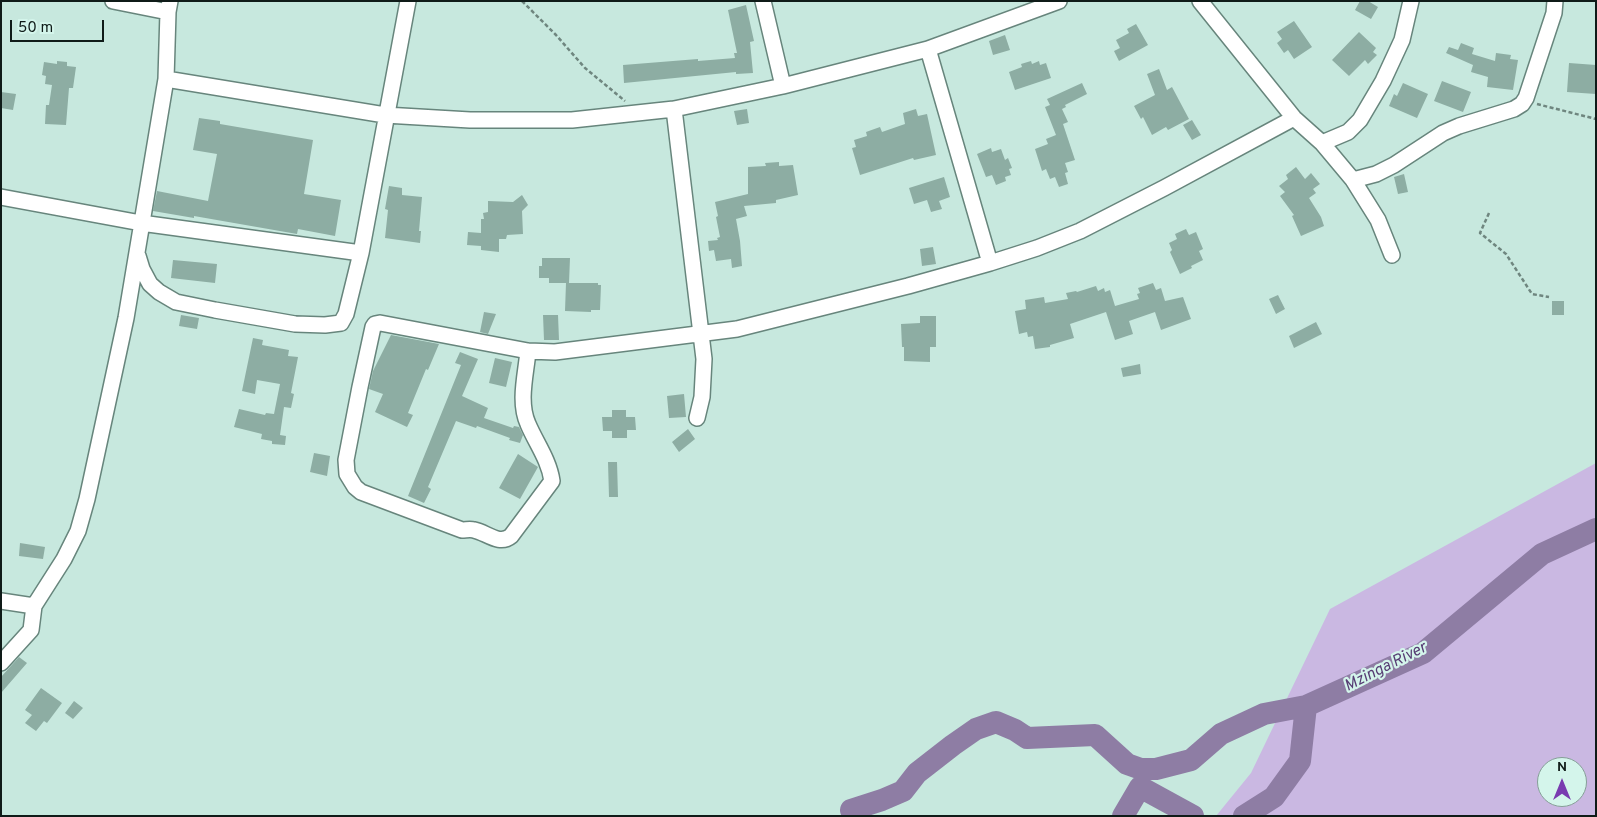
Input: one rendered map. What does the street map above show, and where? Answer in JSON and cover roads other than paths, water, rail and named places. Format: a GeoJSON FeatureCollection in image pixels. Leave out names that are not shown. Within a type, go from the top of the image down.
{"type":"FeatureCollection","features":[{"type":"Feature","properties":{"kind":"street"},"geometry":{"type":"LineString","coordinates":[[1,663],[31,630],[34,606],[64,559],[78,531],[87,499],[126,318],[137,255],[166,78],[169,7],[113,1]]}},
{"type":"Feature","properties":{"kind":"street"},"geometry":{"type":"LineString","coordinates":[[137,255],[150,284],[176,302],[295,324],[325,325],[341,323],[346,314],[360,253],[408,1]]}},
{"type":"Feature","properties":{"kind":"street"},"geometry":{"type":"LineString","coordinates":[[763,1],[783,86]]}},
{"type":"Feature","properties":{"kind":"street"},"geometry":{"type":"LineString","coordinates":[[166,78],[385,115],[470,120],[572,120],[674,109],[783,86],[928,49],[1059,1]]}},
{"type":"Feature","properties":{"kind":"street"},"geometry":{"type":"LineString","coordinates":[[1200,1],[1294,118],[1322,143],[1353,180],[1378,220],[1392,255]]}},
{"type":"Feature","properties":{"kind":"street"},"geometry":{"type":"LineString","coordinates":[[1322,143],[1348,132],[1360,120],[1383,81],[1402,40],[1411,1]]}},
{"type":"Feature","properties":{"kind":"street"},"geometry":{"type":"LineString","coordinates":[[1353,180],[1376,174],[1394,165],[1443,133],[1459,126],[1514,109],[1522,104],[1526,98],[1554,12],[1555,1]]}},
{"type":"Feature","properties":{"kind":"street"},"geometry":{"type":"LineString","coordinates":[[928,49],[990,263]]}},
{"type":"Feature","properties":{"kind":"street"},"geometry":{"type":"LineString","coordinates":[[674,109],[704,359],[702,397],[697,418]]}},
{"type":"Feature","properties":{"kind":"street"},"geometry":{"type":"LineString","coordinates":[[528,351],[523,402],[524,412],[539,444],[552,481],[507,540],[499,540],[475,530],[462,530],[361,492],[355,487],[347,474],[346,460],[360,387],[375,324],[380,323],[528,351],[555,352],[736,329],[908,286],[1037,248],[1080,230],[1164,188],[1294,118]]}},
{"type":"Feature","properties":{"kind":"street"},"geometry":{"type":"LineString","coordinates":[[1,197],[141,223],[360,253]]}},
{"type":"Feature","properties":{"kind":"street"},"geometry":{"type":"LineString","coordinates":[[1,601],[34,606]]}},
{"type":"Feature","properties":{"kind":"waterway","name":"Mzinga River"},"geometry":{"type":"LineString","coordinates":[[1244,816],[1274,797],[1300,761],[1306,706],[1423,653],[1542,554],[1596,529]]}},
{"type":"Feature","properties":{"kind":"waterway"},"geometry":{"type":"LineString","coordinates":[[851,810],[903,791],[917,773],[953,745],[976,729],[996,722],[1015,730],[1027,738],[1095,735],[1127,764],[1141,769],[1156,769],[1191,760],[1221,734],[1264,714],[1306,706]]}},
{"type":"Feature","properties":{"kind":"waterway","name":"Mzinga River"},"geometry":{"type":"LineString","coordinates":[[1123,816],[1140,787],[1193,816]]}}]}
